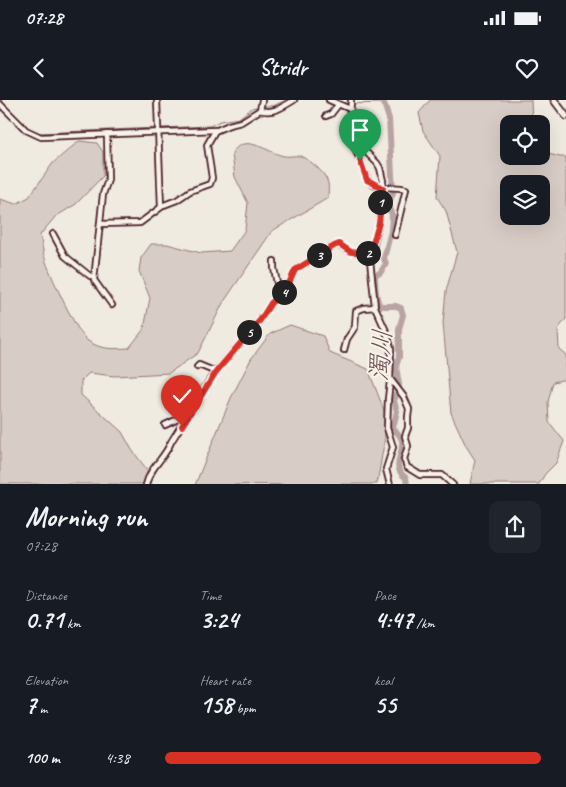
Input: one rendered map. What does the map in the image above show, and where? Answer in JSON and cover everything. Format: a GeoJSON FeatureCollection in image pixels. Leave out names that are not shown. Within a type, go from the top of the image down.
{"type":"FeatureCollection","features":[{"type":"Feature","properties":{"kind":"main road"},"geometry":{"type":"LineString","coordinates":[[554,100],[565,113]]}},
{"type":"Feature","properties":{"kind":"street"},"geometry":{"type":"LineString","coordinates":[[157,100],[161,207]]}},
{"type":"Feature","properties":{"kind":"street"},"geometry":{"type":"LineString","coordinates":[[100,224],[140,223],[161,207],[211,182],[212,174],[207,146],[215,131],[241,122],[261,105],[266,112],[279,109],[294,100]]}},
{"type":"Feature","properties":{"kind":"street"},"geometry":{"type":"LineString","coordinates":[[329,100],[338,105],[351,104],[352,138],[374,160],[382,174],[383,188],[379,223],[370,253],[370,260],[375,307],[386,331],[391,348],[387,432],[393,446],[386,469],[390,484]]}},
{"type":"Feature","properties":{"kind":"street"},"geometry":{"type":"LineString","coordinates":[[1,102],[26,130],[38,136],[107,134],[158,129],[218,130]]}},
{"type":"Feature","properties":{"kind":"street"},"geometry":{"type":"LineString","coordinates":[[326,116],[331,114],[338,105]]}},
{"type":"Feature","properties":{"kind":"street"},"geometry":{"type":"LineString","coordinates":[[107,134],[108,180],[103,194],[94,280],[112,305]]}},
{"type":"Feature","properties":{"kind":"street"},"geometry":{"type":"LineString","coordinates":[[355,143],[355,150],[367,180],[383,188],[406,189],[395,236]]}},
{"type":"Feature","properties":{"kind":"street"},"geometry":{"type":"LineString","coordinates":[[362,164],[374,160]]}},
{"type":"Feature","properties":{"kind":"street"},"geometry":{"type":"LineString","coordinates":[[53,234],[65,256],[90,276],[94,276]]}},
{"type":"Feature","properties":{"kind":"street"},"geometry":{"type":"LineString","coordinates":[[274,261],[278,289],[282,289],[295,270],[334,246],[342,245],[351,252],[370,253]]}},
{"type":"Feature","properties":{"kind":"street"},"geometry":{"type":"LineString","coordinates":[[146,484],[152,469],[168,452],[216,372],[261,319],[271,303],[286,290],[290,278]]}},
{"type":"Feature","properties":{"kind":"street"},"geometry":{"type":"LineString","coordinates":[[344,350],[347,339],[355,327],[356,311],[375,307]]}},
{"type":"Feature","properties":{"kind":"street"},"geometry":{"type":"LineString","coordinates":[[197,367],[198,365],[216,372]]}},
{"type":"Feature","properties":{"kind":"street"},"geometry":{"type":"LineString","coordinates":[[390,379],[404,397],[409,409],[408,428],[405,436],[408,446],[404,459],[406,467],[420,475],[442,475],[453,484]]}},
{"type":"Feature","properties":{"kind":"street"},"geometry":{"type":"LineString","coordinates":[[188,384],[185,385],[186,403],[193,409]]}},
{"type":"Feature","properties":{"kind":"street"},"geometry":{"type":"LineString","coordinates":[[165,424],[187,418]]}},
{"type":"Feature","properties":{"kind":"shaded area"},"geometry":{"type":"Polygon","coordinates":[[[430,100],[531,100],[532,115],[500,115],[500,165],[550,165],[550,154],[566,157],[566,319],[558,329],[559,349],[566,355],[566,379],[553,382],[548,402],[549,422],[564,441],[556,463],[545,474],[539,484],[470,484],[475,460],[466,446],[451,413],[443,323],[446,291],[457,252],[446,211],[437,197],[440,156],[423,131],[419,113],[430,100]]]}},
{"type":"Feature","properties":{"kind":"shaded area"},"geometry":{"type":"Polygon","coordinates":[[[79,141],[97,143],[103,152],[103,176],[76,204],[55,217],[40,235],[46,262],[77,327],[88,341],[103,347],[113,349],[129,348],[144,329],[150,298],[139,271],[141,258],[151,244],[167,244],[201,253],[230,251],[245,230],[248,203],[235,177],[232,154],[237,147],[243,144],[256,145],[284,156],[304,158],[317,167],[327,179],[328,198],[272,231],[223,303],[198,353],[169,373],[114,376],[89,373],[81,381],[81,395],[122,432],[132,450],[148,471],[152,484],[0,484],[0,199],[16,204],[29,197],[53,163],[79,141]]]}},
{"type":"Feature","properties":{"kind":"shaded area"},"geometry":{"type":"Polygon","coordinates":[[[290,325],[323,336],[330,353],[368,369],[384,410],[385,438],[377,484],[195,484],[231,398],[251,359],[270,334],[290,325]]]}},
{"type":"Feature","properties":{"kind":"waterway"},"geometry":{"type":"LineString","coordinates":[[263,106],[273,106],[286,100]]}},
{"type":"Feature","properties":{"kind":"waterway"},"geometry":{"type":"LineString","coordinates":[[337,100],[346,104],[383,103]]}},
{"type":"Feature","properties":{"kind":"waterway","name":"濁川"},"geometry":{"type":"LineString","coordinates":[[383,100],[389,119],[393,193],[388,205],[392,215],[391,231],[384,258],[386,264],[380,273],[375,275],[375,287],[380,306],[396,306],[401,308],[403,315],[399,329],[399,357],[396,366],[399,385],[394,401],[397,411],[393,428],[400,435],[402,441],[398,465],[401,474],[406,478],[407,484]]}},
{"type":"Feature","properties":{"kind":"waterway"},"geometry":{"type":"LineString","coordinates":[[0,101],[32,131]]}},
{"type":"Feature","properties":{"kind":"waterway"},"geometry":{"type":"LineString","coordinates":[[161,128],[210,126],[220,121],[239,118],[252,108],[259,106]]}},
{"type":"Feature","properties":{"kind":"waterway"},"geometry":{"type":"LineString","coordinates":[[38,133],[157,128]]}},
{"type":"Feature","properties":{"kind":"route"},"geometry":{"type":"LineString","coordinates":[[182,426],[212,376],[261,319],[271,303],[283,294],[295,270],[339,244],[351,252],[370,253],[379,223],[383,188],[379,188],[367,180],[360,160]]}}]}
